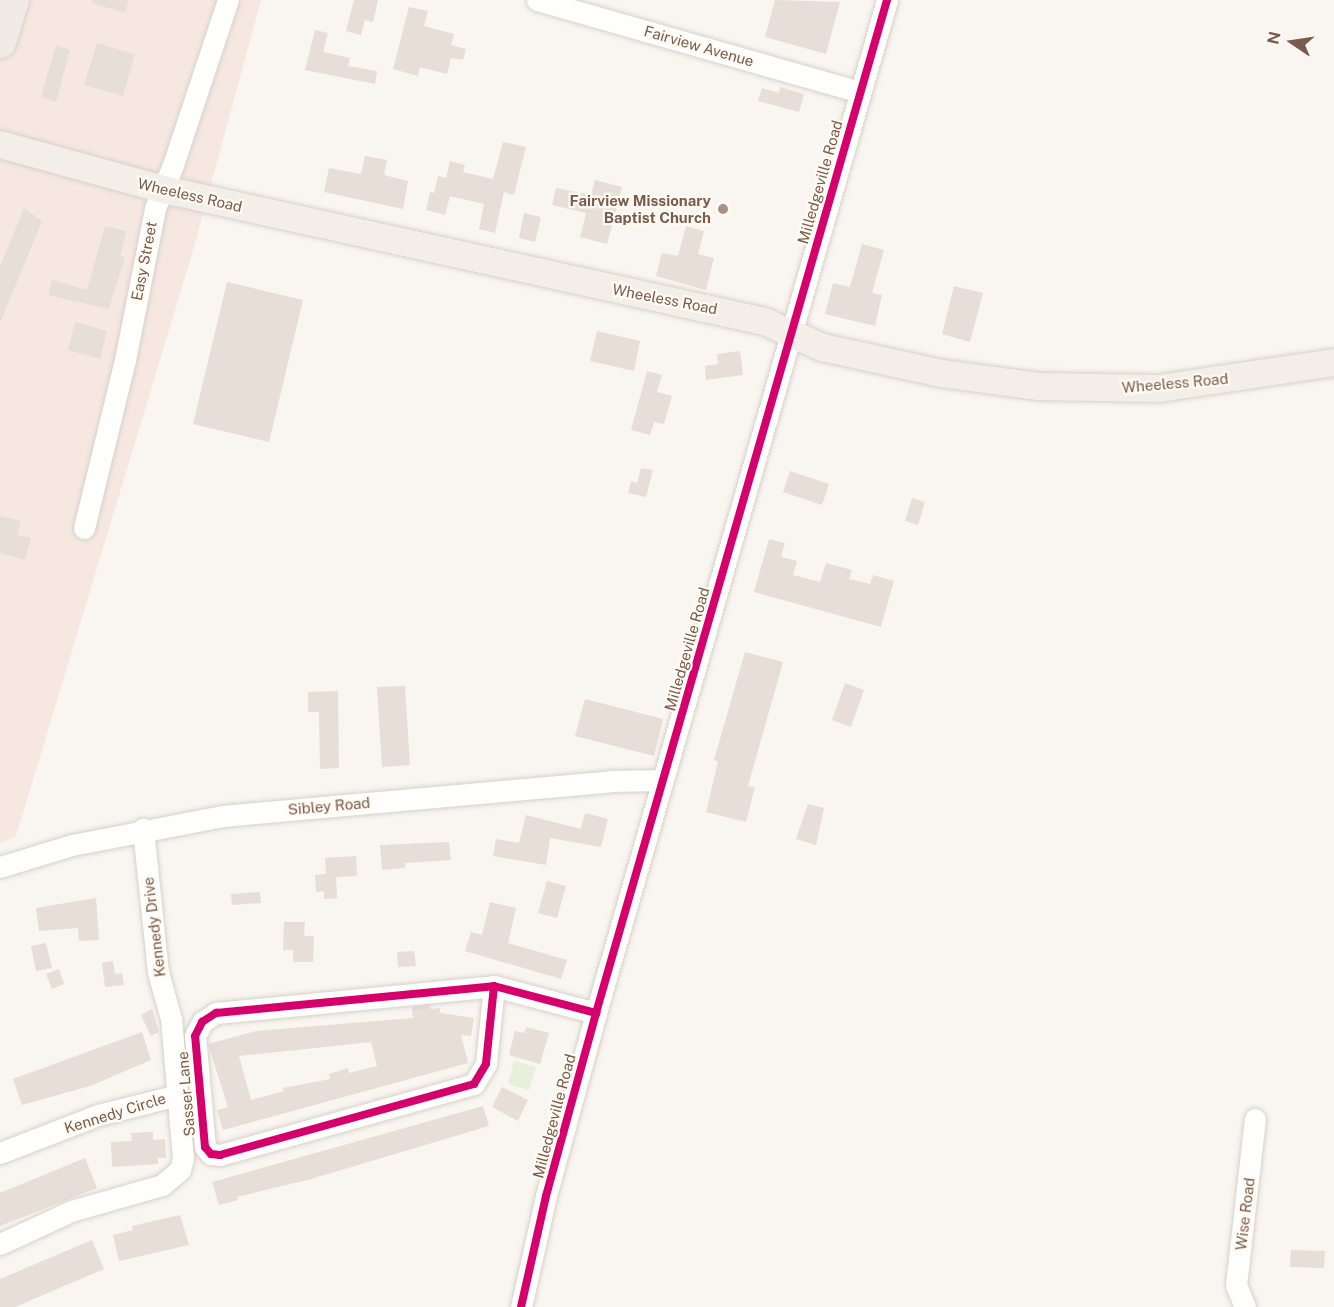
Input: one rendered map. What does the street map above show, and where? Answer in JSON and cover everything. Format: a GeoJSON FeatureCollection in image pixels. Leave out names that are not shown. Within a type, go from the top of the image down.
{"type":"FeatureCollection","features":[{"type":"Feature","properties":{"kind":"highway"},"geometry":{"type":"LineString","coordinates":[[0,42],[13,0]]}},
{"type":"Feature","properties":{"kind":"main road","name":"Wheeless Road"},"geometry":{"type":"LineString","coordinates":[[0,144],[163,189],[686,307],[722,311],[765,321],[822,347],[941,373],[1039,386],[1158,388],[1334,362]]}},
{"type":"Feature","properties":{"kind":"street","name":"Easy Street"},"geometry":{"type":"LineString","coordinates":[[84,528],[125,360],[155,208],[228,0]]}},
{"type":"Feature","properties":{"kind":"street","name":"Fairview Avenue"},"geometry":{"type":"LineString","coordinates":[[537,0],[860,92]]}},
{"type":"Feature","properties":{"kind":"street","name":"Milledgeville Road"},"geometry":{"type":"LineString","coordinates":[[521,1307],[546,1196],[596,1013],[886,0]]}},
{"type":"Feature","properties":{"kind":"street","name":"Sibley Road"},"geometry":{"type":"LineString","coordinates":[[0,867],[143,829],[233,815],[611,781],[663,780]]}},
{"type":"Feature","properties":{"kind":"street","name":"Kennedy Drive"},"geometry":{"type":"LineString","coordinates":[[143,829],[158,972],[171,1020],[178,1095]]}},
{"type":"Feature","properties":{"kind":"street","name":"Sasser Lane"},"geometry":{"type":"LineString","coordinates":[[494,986],[486,1064],[474,1084],[220,1155],[211,1154],[204,1147],[195,1036],[202,1023],[216,1013],[494,986],[596,1013]]}},
{"type":"Feature","properties":{"kind":"street","name":"Kennedy Circle"},"geometry":{"type":"LineString","coordinates":[[0,1153],[98,1115],[178,1095],[183,1158],[174,1177],[162,1185],[71,1211],[0,1244]]}},
{"type":"Feature","properties":{"kind":"street","name":"Wise Road"},"geometry":{"type":"LineString","coordinates":[[1245,1307],[1236,1285],[1255,1119]]}},
{"type":"Feature","properties":{"kind":"shaded area"},"geometry":{"type":"Polygon","coordinates":[[[0,0],[261,0],[192,254],[16,836],[0,844],[0,0]]]}},
{"type":"Feature","properties":{"kind":"green space"},"geometry":{"type":"Polygon","coordinates":[[[514,1061],[536,1067],[529,1090],[508,1084],[514,1061]]]}},
{"type":"Feature","properties":{"kind":"building"},"geometry":{"type":"Polygon","coordinates":[[[93,0],[129,0],[125,13],[92,3],[93,0]]]}},
{"type":"Feature","properties":{"kind":"building"},"geometry":{"type":"Polygon","coordinates":[[[354,0],[378,0],[373,22],[365,20],[361,35],[346,31],[354,0]]]}},
{"type":"Feature","properties":{"kind":"building"},"geometry":{"type":"Polygon","coordinates":[[[775,0],[840,2],[826,54],[765,37],[775,0]]]}},
{"type":"Feature","properties":{"kind":"building"},"geometry":{"type":"Polygon","coordinates":[[[409,7],[428,11],[424,26],[454,34],[451,45],[466,49],[463,60],[451,58],[447,74],[420,67],[418,76],[393,69],[409,7]]]}},
{"type":"Feature","properties":{"kind":"building"},"geometry":{"type":"Polygon","coordinates":[[[315,30],[328,33],[323,52],[350,58],[348,66],[377,71],[375,84],[305,70],[315,30]]]}},
{"type":"Feature","properties":{"kind":"building"},"geometry":{"type":"Polygon","coordinates":[[[97,43],[135,54],[123,96],[84,85],[97,43]]]}},
{"type":"Feature","properties":{"kind":"building"},"geometry":{"type":"Polygon","coordinates":[[[56,45],[70,50],[56,102],[41,97],[56,45]]]}},
{"type":"Feature","properties":{"kind":"building"},"geometry":{"type":"Polygon","coordinates":[[[780,87],[804,94],[799,112],[758,101],[762,88],[779,93],[780,87]]]}},
{"type":"Feature","properties":{"kind":"building"},"geometry":{"type":"Polygon","coordinates":[[[503,142],[526,147],[514,195],[504,192],[495,233],[479,229],[484,204],[450,196],[445,215],[426,210],[430,192],[434,193],[438,176],[446,178],[450,161],[465,165],[463,172],[493,179],[503,142]]]}},
{"type":"Feature","properties":{"kind":"building"},"geometry":{"type":"Polygon","coordinates":[[[365,156],[387,160],[384,175],[408,181],[403,209],[324,192],[329,168],[361,174],[365,156]]]}},
{"type":"Feature","properties":{"kind":"building"},"geometry":{"type":"Polygon","coordinates":[[[595,180],[622,187],[607,244],[580,237],[586,213],[552,205],[556,188],[591,195],[595,180]]]}},
{"type":"Feature","properties":{"kind":"building"},"geometry":{"type":"Polygon","coordinates":[[[24,208],[42,221],[0,323],[0,267],[24,208]]]}},
{"type":"Feature","properties":{"kind":"building"},"geometry":{"type":"Polygon","coordinates":[[[524,213],[541,217],[535,242],[519,238],[524,213]]]}},
{"type":"Feature","properties":{"kind":"building"},"geometry":{"type":"Polygon","coordinates":[[[105,226],[126,231],[120,256],[125,257],[109,309],[48,295],[52,280],[87,290],[105,226]]]}},
{"type":"Feature","properties":{"kind":"building"},"geometry":{"type":"Polygon","coordinates":[[[686,226],[704,231],[698,254],[714,258],[706,290],[656,276],[662,253],[678,256],[686,226]]]}},
{"type":"Feature","properties":{"kind":"building"},"geometry":{"type":"Polygon","coordinates":[[[862,244],[884,250],[872,293],[882,295],[875,326],[825,314],[833,283],[850,287],[862,244]]]}},
{"type":"Feature","properties":{"kind":"building"},"geometry":{"type":"Polygon","coordinates":[[[227,282],[303,300],[269,442],[193,424],[227,282]]]}},
{"type":"Feature","properties":{"kind":"building"},"geometry":{"type":"Polygon","coordinates":[[[954,286],[983,293],[970,342],[942,334],[954,286]]]}},
{"type":"Feature","properties":{"kind":"building"},"geometry":{"type":"Polygon","coordinates":[[[75,322],[107,331],[100,359],[68,350],[75,322]]]}},
{"type":"Feature","properties":{"kind":"building"},"geometry":{"type":"Polygon","coordinates":[[[597,331],[640,341],[634,371],[590,361],[597,331]]]}},
{"type":"Feature","properties":{"kind":"building"},"geometry":{"type":"Polygon","coordinates":[[[740,351],[743,375],[706,380],[705,366],[718,364],[717,354],[740,351]]]}},
{"type":"Feature","properties":{"kind":"building"},"geometry":{"type":"Polygon","coordinates":[[[647,371],[662,375],[657,392],[672,396],[664,424],[654,422],[650,435],[631,430],[647,371]]]}},
{"type":"Feature","properties":{"kind":"building"},"geometry":{"type":"Polygon","coordinates":[[[641,468],[653,470],[646,497],[628,493],[631,481],[637,483],[641,468]]]}},
{"type":"Feature","properties":{"kind":"building"},"geometry":{"type":"Polygon","coordinates":[[[790,471],[829,484],[822,505],[783,492],[790,471]]]}},
{"type":"Feature","properties":{"kind":"building"},"geometry":{"type":"Polygon","coordinates":[[[912,498],[925,502],[918,525],[905,521],[912,498]]]}},
{"type":"Feature","properties":{"kind":"building"},"geometry":{"type":"Polygon","coordinates":[[[0,516],[21,521],[17,535],[31,538],[25,560],[0,553],[0,516]]]}},
{"type":"Feature","properties":{"kind":"building"},"geometry":{"type":"Polygon","coordinates":[[[769,539],[785,543],[781,557],[797,561],[793,575],[820,582],[826,563],[852,570],[849,579],[870,584],[873,575],[894,581],[881,627],[754,592],[769,539]]]}},
{"type":"Feature","properties":{"kind":"building"},"geometry":{"type":"Polygon","coordinates":[[[745,652],[783,662],[748,786],[755,787],[746,822],[706,812],[718,762],[714,760],[745,652]]]}},
{"type":"Feature","properties":{"kind":"building"},"geometry":{"type":"Polygon","coordinates":[[[845,683],[864,690],[851,727],[832,720],[845,683]]]}},
{"type":"Feature","properties":{"kind":"building"},"geometry":{"type":"Polygon","coordinates":[[[405,686],[410,765],[382,767],[377,687],[405,686]]]}},
{"type":"Feature","properties":{"kind":"building"},"geometry":{"type":"Polygon","coordinates":[[[338,691],[339,768],[320,769],[319,712],[308,712],[308,692],[338,691]]]}},
{"type":"Feature","properties":{"kind":"building"},"geometry":{"type":"Polygon","coordinates":[[[585,699],[663,719],[654,756],[575,736],[585,699]]]}},
{"type":"Feature","properties":{"kind":"building"},"geometry":{"type":"Polygon","coordinates":[[[808,804],[824,808],[816,845],[796,839],[808,804]]]}},
{"type":"Feature","properties":{"kind":"building"},"geometry":{"type":"Polygon","coordinates":[[[585,813],[608,819],[601,847],[550,838],[546,865],[493,856],[496,839],[519,843],[526,815],[581,829],[585,813]]]}},
{"type":"Feature","properties":{"kind":"building"},"geometry":{"type":"Polygon","coordinates":[[[449,842],[451,860],[405,863],[405,868],[382,870],[380,845],[449,842]]]}},
{"type":"Feature","properties":{"kind":"building"},"geometry":{"type":"Polygon","coordinates":[[[356,856],[357,876],[336,877],[337,898],[324,899],[324,891],[316,892],[315,875],[326,874],[325,858],[356,856]]]}},
{"type":"Feature","properties":{"kind":"building"},"geometry":{"type":"Polygon","coordinates":[[[547,881],[566,886],[557,918],[538,913],[547,881]]]}},
{"type":"Feature","properties":{"kind":"building"},"geometry":{"type":"Polygon","coordinates":[[[260,892],[261,903],[232,905],[231,894],[260,892]]]}},
{"type":"Feature","properties":{"kind":"building"},"geometry":{"type":"Polygon","coordinates":[[[96,898],[99,940],[79,941],[78,928],[39,931],[36,908],[96,898]]]}},
{"type":"Feature","properties":{"kind":"building"},"geometry":{"type":"Polygon","coordinates":[[[490,902],[516,908],[508,943],[567,960],[561,979],[465,951],[471,932],[482,935],[490,902]]]}},
{"type":"Feature","properties":{"kind":"building"},"geometry":{"type":"Polygon","coordinates":[[[284,922],[305,922],[304,936],[314,936],[313,962],[293,962],[293,950],[283,950],[284,922]]]}},
{"type":"Feature","properties":{"kind":"building"},"geometry":{"type":"Polygon","coordinates":[[[46,943],[52,968],[36,971],[31,946],[46,943]]]}},
{"type":"Feature","properties":{"kind":"building"},"geometry":{"type":"Polygon","coordinates":[[[414,951],[416,966],[398,967],[397,952],[414,951]]]}},
{"type":"Feature","properties":{"kind":"building"},"geometry":{"type":"Polygon","coordinates":[[[113,961],[115,974],[122,973],[124,985],[105,987],[102,963],[113,961]]]}},
{"type":"Feature","properties":{"kind":"building"},"geometry":{"type":"Polygon","coordinates":[[[59,969],[64,984],[52,989],[46,974],[59,969]]]}},
{"type":"Feature","properties":{"kind":"building"},"geometry":{"type":"Polygon","coordinates":[[[430,1005],[431,1009],[440,1008],[440,1013],[474,1018],[471,1036],[461,1035],[468,1063],[223,1130],[217,1110],[228,1107],[208,1044],[256,1031],[413,1018],[412,1007],[430,1005]],[[371,1042],[239,1056],[251,1100],[284,1091],[283,1088],[330,1079],[329,1074],[348,1068],[349,1073],[377,1066],[371,1042]]]}},
{"type":"Feature","properties":{"kind":"building"},"geometry":{"type":"Polygon","coordinates":[[[152,1009],[159,1032],[151,1036],[141,1015],[152,1009]]]}},
{"type":"Feature","properties":{"kind":"building"},"geometry":{"type":"Polygon","coordinates":[[[526,1027],[549,1033],[540,1064],[509,1055],[515,1031],[524,1033],[526,1027]]]}},
{"type":"Feature","properties":{"kind":"building"},"geometry":{"type":"Polygon","coordinates":[[[142,1032],[151,1060],[90,1086],[22,1105],[13,1079],[142,1032]]]}},
{"type":"Feature","properties":{"kind":"building"},"geometry":{"type":"Polygon","coordinates":[[[502,1087],[528,1100],[518,1121],[492,1107],[502,1087]]]}},
{"type":"Feature","properties":{"kind":"building"},"geometry":{"type":"Polygon","coordinates":[[[483,1106],[489,1126],[311,1179],[237,1197],[238,1200],[219,1205],[212,1182],[483,1106]]]}},
{"type":"Feature","properties":{"kind":"building"},"geometry":{"type":"Polygon","coordinates":[[[153,1132],[153,1140],[165,1139],[166,1158],[158,1158],[158,1164],[112,1167],[111,1142],[132,1141],[131,1133],[153,1132]]]}},
{"type":"Feature","properties":{"kind":"building"},"geometry":{"type":"Polygon","coordinates":[[[85,1158],[97,1188],[0,1226],[0,1193],[85,1158]]]}},
{"type":"Feature","properties":{"kind":"building"},"geometry":{"type":"Polygon","coordinates":[[[180,1215],[189,1245],[119,1261],[113,1235],[133,1230],[132,1226],[180,1215]]]}},
{"type":"Feature","properties":{"kind":"building"},"geometry":{"type":"Polygon","coordinates":[[[92,1240],[104,1269],[15,1307],[0,1307],[0,1279],[92,1240]]]}},
{"type":"Feature","properties":{"kind":"building"},"geometry":{"type":"Polygon","coordinates":[[[1291,1250],[1325,1251],[1324,1268],[1290,1267],[1291,1250]]]}},
{"type":"Feature","properties":{"kind":"cycle path"},"geometry":{"type":"LineString","coordinates":[[521,1307],[546,1196],[596,1013],[887,0]]}},
{"type":"Feature","properties":{"kind":"cycle path"},"geometry":{"type":"LineString","coordinates":[[494,986],[486,1064],[474,1084],[220,1155],[211,1154],[205,1147],[195,1036],[202,1022],[216,1013],[494,986],[596,1013]]}},
{"type":"Feature","properties":{"kind":"place","name":"Fairview Missionary Baptist Church"},"geometry":{"type":"Point","coordinates":[723,209]}}]}
